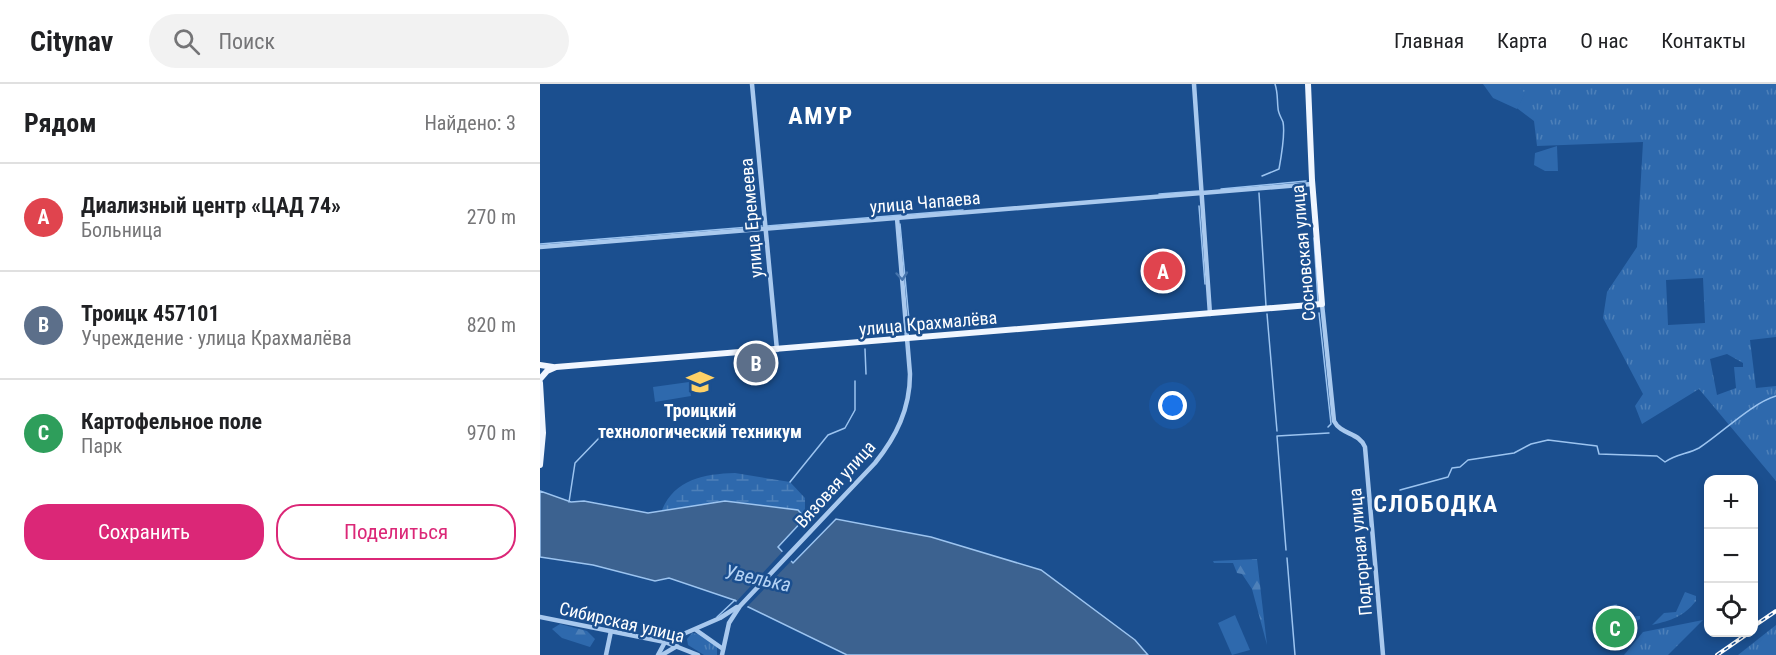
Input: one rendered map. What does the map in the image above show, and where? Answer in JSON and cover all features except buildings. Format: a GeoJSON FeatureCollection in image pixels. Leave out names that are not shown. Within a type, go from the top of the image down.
{"type":"FeatureCollection","features":[{"type":"Feature","properties":{"kind":"main road","name":"Сосновская улица"},"geometry":{"type":"LineString","coordinates":[[1308,84],[1312,184],[1322,304]]}},
{"type":"Feature","properties":{"kind":"main road","name":"улица Крахмалёва"},"geometry":{"type":"LineString","coordinates":[[540,365],[556,368],[777,351],[1322,304]]}},
{"type":"Feature","properties":{"kind":"main road"},"geometry":{"type":"LineString","coordinates":[[540,465],[543,433],[540,381],[547,371],[556,368]]}},
{"type":"Feature","properties":{"kind":"street","name":"улица Еремеева"},"geometry":{"type":"LineString","coordinates":[[752,84],[777,351]]}},
{"type":"Feature","properties":{"kind":"street"},"geometry":{"type":"LineString","coordinates":[[1194,84],[1210,314]]}},
{"type":"Feature","properties":{"kind":"street","name":"улица Чапаева"},"geometry":{"type":"LineString","coordinates":[[540,247],[1312,184]]}},
{"type":"Feature","properties":{"kind":"street","name":"Вязовая улица"},"geometry":{"type":"LineString","coordinates":[[740,606],[875,463],[892,439],[909,394],[908,340],[897,218]]}},
{"type":"Feature","properties":{"kind":"street","name":"Сосновская улица"},"geometry":{"type":"LineString","coordinates":[[1322,304],[1333,419],[1337,427],[1359,438],[1365,447]]}},
{"type":"Feature","properties":{"kind":"street","name":"Подгорная улица"},"geometry":{"type":"LineString","coordinates":[[1365,447],[1383,655]]}},
{"type":"Feature","properties":{"kind":"street"},"geometry":{"type":"LineString","coordinates":[[660,655],[665,642],[693,631],[740,606]]}},
{"type":"Feature","properties":{"kind":"street"},"geometry":{"type":"LineString","coordinates":[[722,652],[729,623],[740,606]]}},
{"type":"Feature","properties":{"kind":"street","name":"Сибирская улица"},"geometry":{"type":"LineString","coordinates":[[540,617],[665,642],[698,655]]}},
{"type":"Feature","properties":{"kind":"street"},"geometry":{"type":"LineString","coordinates":[[606,655],[611,631]]}},
{"type":"Feature","properties":{"kind":"street"},"geometry":{"type":"LineString","coordinates":[[685,648],[684,641],[693,631]]}},
{"type":"Feature","properties":{"kind":"street"},"geometry":{"type":"LineString","coordinates":[[693,631],[717,642],[722,652]]}},
{"type":"Feature","properties":{"kind":"street"},"geometry":{"type":"LineString","coordinates":[[660,655],[678,646]]}},
{"type":"Feature","properties":{"kind":"green space"},"geometry":{"type":"Polygon","coordinates":[[[1483,84],[1515,84],[1525,93],[1517,109],[1493,98],[1483,84]]]}},
{"type":"Feature","properties":{"kind":"green space"},"geometry":{"type":"Polygon","coordinates":[[[1485,84],[1776,84],[1776,337],[1750,340],[1756,388],[1776,386],[1776,481],[1699,389],[1642,424],[1635,406],[1643,394],[1603,318],[1607,292],[1637,247],[1643,142],[1537,146],[1534,121],[1485,84]],[[1703,278],[1666,280],[1668,325],[1705,323],[1703,278]],[[1727,354],[1710,359],[1717,395],[1736,388],[1734,367],[1743,367],[1743,363],[1727,354]]]}},
{"type":"Feature","properties":{"kind":"green space"},"geometry":{"type":"Polygon","coordinates":[[[1557,146],[1558,171],[1545,171],[1534,165],[1535,153],[1557,146]]]}},
{"type":"Feature","properties":{"kind":"green space"},"geometry":{"type":"Polygon","coordinates":[[[689,382],[691,396],[655,402],[653,387],[689,382]]]}},
{"type":"Feature","properties":{"kind":"green space"},"geometry":{"type":"Polygon","coordinates":[[[735,473],[790,482],[805,498],[805,518],[798,510],[662,510],[675,491],[692,480],[735,473]]]}},
{"type":"Feature","properties":{"kind":"green space"},"geometry":{"type":"Polygon","coordinates":[[[1257,559],[1267,645],[1252,589],[1242,574],[1237,573],[1233,563],[1214,563],[1213,561],[1257,559]]]}},
{"type":"Feature","properties":{"kind":"green space"},"geometry":{"type":"Polygon","coordinates":[[[1685,592],[1696,596],[1696,601],[1677,617],[1652,625],[1664,613],[1676,612],[1685,592]]]}},
{"type":"Feature","properties":{"kind":"green space"},"geometry":{"type":"Polygon","coordinates":[[[1617,604],[1619,617],[1640,616],[1640,619],[1607,637],[1607,606],[1617,604]]]}},
{"type":"Feature","properties":{"kind":"green space"},"geometry":{"type":"Polygon","coordinates":[[[1235,615],[1250,650],[1232,655],[1218,623],[1235,615]]]}},
{"type":"Feature","properties":{"kind":"green space"},"geometry":{"type":"Polygon","coordinates":[[[1703,620],[1668,655],[1624,655],[1643,632],[1703,620]]]}},
{"type":"Feature","properties":{"kind":"green space"},"geometry":{"type":"Polygon","coordinates":[[[560,624],[587,631],[595,639],[590,647],[562,638],[552,629],[560,624]]]}},
{"type":"Feature","properties":{"kind":"green space"},"geometry":{"type":"Polygon","coordinates":[[[1776,625],[1776,655],[1738,655],[1776,625]]]}},
{"type":"Feature","properties":{"kind":"green space"},"geometry":{"type":"Polygon","coordinates":[[[692,633],[699,634],[717,646],[717,655],[704,655],[688,645],[687,639],[692,633]]]}},
{"type":"Feature","properties":{"kind":"water","name":"Увелька"},"geometry":{"type":"Polygon","coordinates":[[[540,491],[571,502],[584,501],[648,513],[725,501],[798,510],[805,518],[778,547],[793,563],[836,519],[931,537],[1041,570],[1135,640],[1148,655],[847,655],[734,600],[669,578],[655,581],[593,565],[540,557],[540,491]]]}},
{"type":"Feature","properties":{"kind":"pier"},"geometry":{"type":"Polygon","coordinates":[[[784,550],[794,558],[745,609],[740,606],[736,602],[784,550]]]}},
{"type":"Feature","properties":{"kind":"waterway"},"geometry":{"type":"LineString","coordinates":[[1262,176],[1279,169],[1282,152],[1283,122],[1278,110],[1275,84]]}},
{"type":"Feature","properties":{"kind":"waterway"},"geometry":{"type":"LineString","coordinates":[[1221,189],[1306,181]]}},
{"type":"Feature","properties":{"kind":"waterway"},"geometry":{"type":"LineString","coordinates":[[1159,194],[1199,191]]}},
{"type":"Feature","properties":{"kind":"waterway"},"geometry":{"type":"LineString","coordinates":[[1259,193],[1266,306]]}},
{"type":"Feature","properties":{"kind":"waterway"},"geometry":{"type":"LineString","coordinates":[[1199,206],[1205,284]]}},
{"type":"Feature","properties":{"kind":"waterway"},"geometry":{"type":"LineString","coordinates":[[767,226],[963,210]]}},
{"type":"Feature","properties":{"kind":"waterway"},"geometry":{"type":"LineString","coordinates":[[900,224],[909,320]]}},
{"type":"Feature","properties":{"kind":"waterway"},"geometry":{"type":"LineString","coordinates":[[540,244],[762,226]]}},
{"type":"Feature","properties":{"kind":"waterway"},"geometry":{"type":"LineString","coordinates":[[1314,238],[1318,302]]}},
{"type":"Feature","properties":{"kind":"waterway"},"geometry":{"type":"LineString","coordinates":[[1319,313],[1331,424],[1328,427]]}},
{"type":"Feature","properties":{"kind":"waterway"},"geometry":{"type":"LineString","coordinates":[[1267,314],[1277,431]]}},
{"type":"Feature","properties":{"kind":"waterway"},"geometry":{"type":"LineString","coordinates":[[865,349],[866,374]]}},
{"type":"Feature","properties":{"kind":"waterway"},"geometry":{"type":"LineString","coordinates":[[790,482],[828,435],[845,428],[855,410],[855,381]]}},
{"type":"Feature","properties":{"kind":"waterway"},"geometry":{"type":"LineString","coordinates":[[1400,490],[1448,477],[1452,468],[1460,467],[1468,460],[1514,453],[1531,444],[1548,440],[1597,446],[1599,454],[1657,456],[1665,462],[1699,448],[1757,405],[1776,396]]}},
{"type":"Feature","properties":{"kind":"waterway"},"geometry":{"type":"LineString","coordinates":[[1286,550],[1277,436],[1329,433]]}},
{"type":"Feature","properties":{"kind":"waterway"},"geometry":{"type":"LineString","coordinates":[[569,502],[575,463],[601,436]]}},
{"type":"Feature","properties":{"kind":"waterway"},"geometry":{"type":"LineString","coordinates":[[1287,558],[1295,655]]}},
{"type":"Feature","properties":{"kind":"waterway"},"geometry":{"type":"LineString","coordinates":[[717,617],[735,600]]}},
{"type":"Feature","properties":{"kind":"railway"},"geometry":{"type":"LineString","coordinates":[[1758,623],[1776,611]]}},
{"type":"Feature","properties":{"kind":"railway"},"geometry":{"type":"LineString","coordinates":[[1717,655],[1743,637]]}},
{"type":"Feature","properties":{"kind":"place","name":"Диализный центр «ЦАД 74»"},"geometry":{"type":"Point","coordinates":[1163,271]}},
{"type":"Feature","properties":{"kind":"place","name":"Троицк 457101"},"geometry":{"type":"Point","coordinates":[756,363]}},
{"type":"Feature","properties":{"kind":"place","name":"Троицкий технологический техникум"},"geometry":{"type":"Point","coordinates":[700,382]}},
{"type":"Feature","properties":{"kind":"place","name":"Картофельное поле"},"geometry":{"type":"Point","coordinates":[1615,628]}},
{"type":"Feature","properties":{"kind":"district","name":"АМУР"},"geometry":{"type":"Point","coordinates":[821,116]}},
{"type":"Feature","properties":{"kind":"district","name":"СЛОБОДКА"},"geometry":{"type":"Point","coordinates":[1436,504]}}]}
